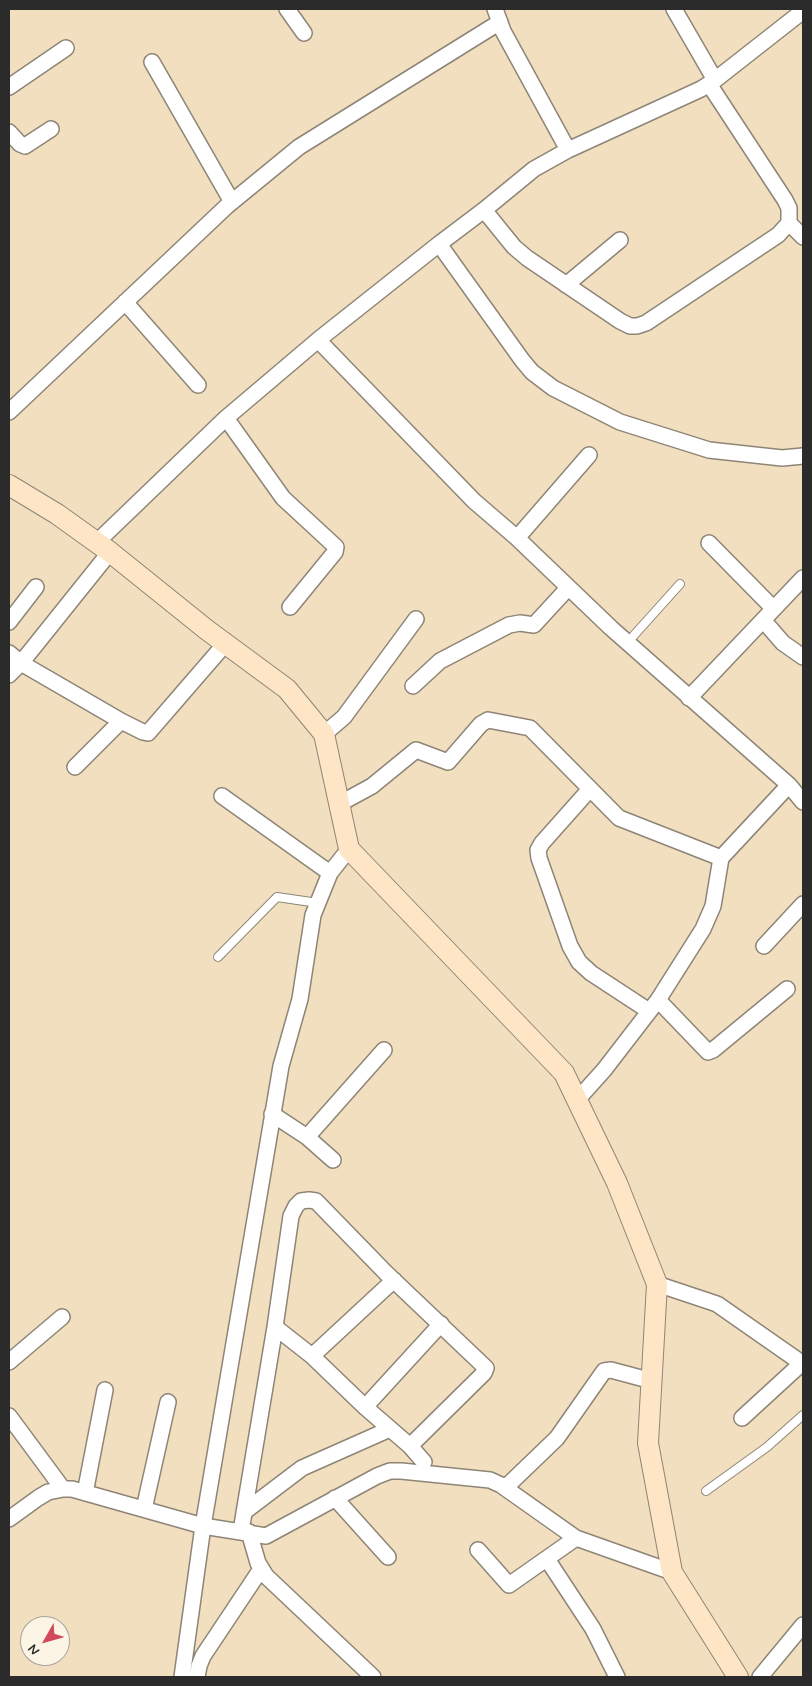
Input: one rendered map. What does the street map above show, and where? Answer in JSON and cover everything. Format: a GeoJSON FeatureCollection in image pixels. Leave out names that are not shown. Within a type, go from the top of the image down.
{"type":"FeatureCollection","features":[{"type":"Feature","properties":{"kind":"street"},"geometry":{"type":"LineString","coordinates":[[287,9],[304,33]]}},
{"type":"Feature","properties":{"kind":"street"},"geometry":{"type":"LineString","coordinates":[[484,210],[520,253],[630,326],[646,324],[778,235],[789,223],[789,208],[786,200],[712,82],[674,9]]}},
{"type":"Feature","properties":{"kind":"street"},"geometry":{"type":"LineString","coordinates":[[9,675],[22,662],[103,547],[226,418],[318,340],[534,169],[568,150],[712,82],[803,11]]}},
{"type":"Feature","properties":{"kind":"street"},"geometry":{"type":"LineString","coordinates":[[9,412],[232,202],[299,147],[497,16],[568,150]]}},
{"type":"Feature","properties":{"kind":"street"},"geometry":{"type":"LineString","coordinates":[[9,87],[66,48]]}},
{"type":"Feature","properties":{"kind":"street"},"geometry":{"type":"LineString","coordinates":[[152,62],[232,202]]}},
{"type":"Feature","properties":{"kind":"street"},"geometry":{"type":"LineString","coordinates":[[9,132],[20,144],[25,146],[52,129]]}},
{"type":"Feature","properties":{"kind":"street"},"geometry":{"type":"LineString","coordinates":[[789,223],[803,237]]}},
{"type":"Feature","properties":{"kind":"street"},"geometry":{"type":"LineString","coordinates":[[566,285],[620,240]]}},
{"type":"Feature","properties":{"kind":"street"},"geometry":{"type":"LineString","coordinates":[[439,244],[522,360],[532,372],[553,388],[620,422],[709,450],[782,458],[803,456]]}},
{"type":"Feature","properties":{"kind":"street"},"geometry":{"type":"LineString","coordinates":[[125,302],[198,386]]}},
{"type":"Feature","properties":{"kind":"street"},"geometry":{"type":"LineString","coordinates":[[318,340],[474,501],[517,538],[568,588],[689,698],[789,785],[803,802]]}},
{"type":"Feature","properties":{"kind":"street"},"geometry":{"type":"LineString","coordinates":[[226,418],[283,498],[336,547],[335,552],[290,607]]}},
{"type":"Feature","properties":{"kind":"street"},"geometry":{"type":"LineString","coordinates":[[517,538],[589,455]]}},
{"type":"Feature","properties":{"kind":"street"},"geometry":{"type":"LineString","coordinates":[[9,485],[57,514],[103,547],[225,644],[287,689],[324,734],[349,849],[564,1073],[617,1183],[657,1284],[648,1443],[672,1572],[738,1677]]}},
{"type":"Feature","properties":{"kind":"street"},"geometry":{"type":"LineString","coordinates":[[709,543],[773,608]]}},
{"type":"Feature","properties":{"kind":"street"},"geometry":{"type":"LineString","coordinates":[[689,698],[803,578]]}},
{"type":"Feature","properties":{"kind":"street"},"geometry":{"type":"LineString","coordinates":[[9,622],[36,587]]}},
{"type":"Feature","properties":{"kind":"street"},"geometry":{"type":"LineString","coordinates":[[413,686],[440,661],[510,625],[520,623],[534,625],[568,588]]}},
{"type":"Feature","properties":{"kind":"street"},"geometry":{"type":"LineString","coordinates":[[324,734],[344,717],[416,619]]}},
{"type":"Feature","properties":{"kind":"street"},"geometry":{"type":"LineString","coordinates":[[763,620],[784,643],[803,657]]}},
{"type":"Feature","properties":{"kind":"street"},"geometry":{"type":"LineString","coordinates":[[9,653],[121,721],[148,733],[225,644]]}},
{"type":"Feature","properties":{"kind":"street"},"geometry":{"type":"LineString","coordinates":[[339,804],[372,786],[416,750],[448,762],[481,724],[488,720],[530,728],[619,818],[721,858]]}},
{"type":"Feature","properties":{"kind":"street"},"geometry":{"type":"LineString","coordinates":[[76,767],[121,721]]}},
{"type":"Feature","properties":{"kind":"street"},"geometry":{"type":"LineString","coordinates":[[577,1100],[604,1070],[653,1006],[703,929],[713,906],[721,858],[789,785]]}},
{"type":"Feature","properties":{"kind":"street"},"geometry":{"type":"LineString","coordinates":[[590,790],[542,843],[538,850],[539,858],[570,946],[580,962],[591,973],[653,1006],[708,1052],[714,1050],[787,989]]}},
{"type":"Feature","properties":{"kind":"street"},"geometry":{"type":"LineString","coordinates":[[222,796],[330,874]]}},
{"type":"Feature","properties":{"kind":"street"},"geometry":{"type":"LineString","coordinates":[[182,1677],[203,1526],[281,1066],[300,999],[313,915],[330,874],[349,849]]}},
{"type":"Feature","properties":{"kind":"street"},"geometry":{"type":"LineString","coordinates":[[764,946],[803,904]]}},
{"type":"Feature","properties":{"kind":"street"},"geometry":{"type":"LineString","coordinates":[[306,1137],[384,1050]]}},
{"type":"Feature","properties":{"kind":"street"},"geometry":{"type":"LineString","coordinates":[[272,1114],[306,1137],[333,1160]]}},
{"type":"Feature","properties":{"kind":"street"},"geometry":{"type":"LineString","coordinates":[[373,1677],[261,1569],[245,1531],[244,1512],[275,1327],[291,1216],[301,1201],[316,1201],[394,1280],[486,1368],[484,1373],[410,1446]]}},
{"type":"Feature","properties":{"kind":"street"},"geometry":{"type":"LineString","coordinates":[[312,1356],[394,1280]]}},
{"type":"Feature","properties":{"kind":"street"},"geometry":{"type":"LineString","coordinates":[[657,1284],[717,1304],[803,1363],[742,1418]]}},
{"type":"Feature","properties":{"kind":"street"},"geometry":{"type":"LineString","coordinates":[[9,1362],[62,1317]]}},
{"type":"Feature","properties":{"kind":"street"},"geometry":{"type":"LineString","coordinates":[[365,1407],[441,1324]]}},
{"type":"Feature","properties":{"kind":"street"},"geometry":{"type":"LineString","coordinates":[[275,1327],[312,1356],[365,1407],[410,1446],[424,1462]]}},
{"type":"Feature","properties":{"kind":"street"},"geometry":{"type":"LineString","coordinates":[[506,1488],[557,1438],[604,1371],[611,1370],[652,1381]]}},
{"type":"Feature","properties":{"kind":"street"},"geometry":{"type":"LineString","coordinates":[[85,1493],[104,1390]]}},
{"type":"Feature","properties":{"kind":"street"},"geometry":{"type":"LineString","coordinates":[[144,1509],[168,1402]]}},
{"type":"Feature","properties":{"kind":"street"},"geometry":{"type":"LineString","coordinates":[[9,1416],[63,1489]]}},
{"type":"Feature","properties":{"kind":"street"},"geometry":{"type":"LineString","coordinates":[[244,1512],[302,1468],[390,1429]]}},
{"type":"Feature","properties":{"kind":"street"},"geometry":{"type":"LineString","coordinates":[[9,1519],[48,1492],[63,1489],[85,1493],[203,1526],[245,1531],[266,1536],[378,1476],[390,1471],[401,1471],[490,1480],[506,1488],[576,1538],[672,1572]]}},
{"type":"Feature","properties":{"kind":"street"},"geometry":{"type":"LineString","coordinates":[[335,1498],[388,1557]]}},
{"type":"Feature","properties":{"kind":"street"},"geometry":{"type":"LineString","coordinates":[[478,1550],[509,1585],[576,1538]]}},
{"type":"Feature","properties":{"kind":"street"},"geometry":{"type":"LineString","coordinates":[[547,1559],[593,1629],[617,1677]]}},
{"type":"Feature","properties":{"kind":"street"},"geometry":{"type":"LineString","coordinates":[[197,1677],[203,1656],[261,1569]]}},
{"type":"Feature","properties":{"kind":"street"},"geometry":{"type":"LineString","coordinates":[[760,1677],[803,1625]]}},
{"type":"Feature","properties":{"kind":"lane"},"geometry":{"type":"LineString","coordinates":[[627,642],[680,584]]}},
{"type":"Feature","properties":{"kind":"lane"},"geometry":{"type":"LineString","coordinates":[[218,957],[277,897],[318,903]]}},
{"type":"Feature","properties":{"kind":"lane"},"geometry":{"type":"LineString","coordinates":[[706,1491],[767,1448],[803,1415]]}}]}
